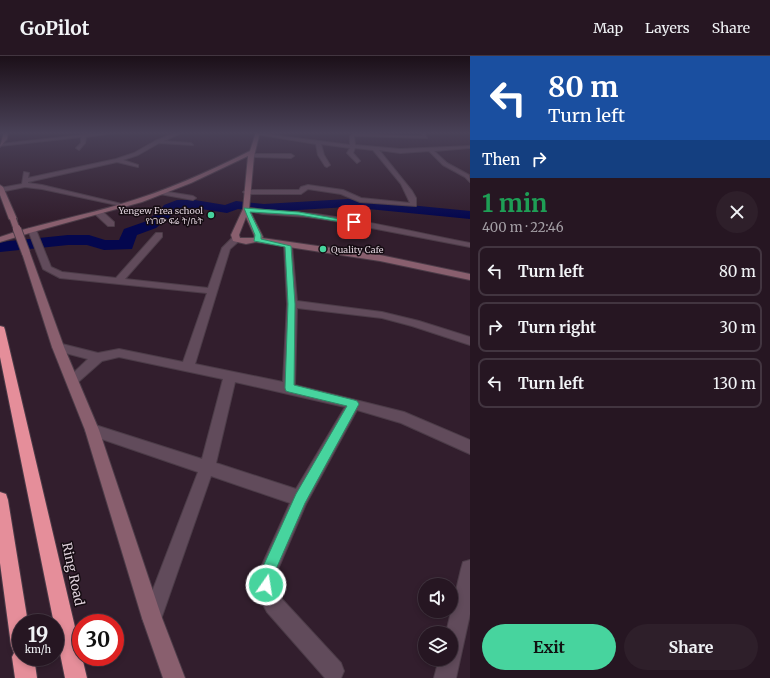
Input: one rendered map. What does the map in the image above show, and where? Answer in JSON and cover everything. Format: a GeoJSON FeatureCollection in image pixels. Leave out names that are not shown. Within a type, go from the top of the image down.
{"type":"FeatureCollection","features":[{"type":"Feature","properties":{"kind":"highway","name":"Ring Road"},"geometry":{"type":"LineString","coordinates":[[0,330],[76,678]]}},
{"type":"Feature","properties":{"kind":"highway"},"geometry":{"type":"LineString","coordinates":[[0,500],[17,614]]}},
{"type":"Feature","properties":{"kind":"highway"},"geometry":{"type":"LineString","coordinates":[[24,666],[26,678]]}},
{"type":"Feature","properties":{"kind":"street"},"geometry":{"type":"LineString","coordinates":[[112,161],[26,180],[1,188],[26,252],[58,347],[92,430],[152,618],[174,678]]}},
{"type":"Feature","properties":{"kind":"street"},"geometry":{"type":"LineString","coordinates":[[120,161],[136,166]]}},
{"type":"Feature","properties":{"kind":"street"},"geometry":{"type":"LineString","coordinates":[[0,240],[124,206],[162,193],[237,161]]}},
{"type":"Feature","properties":{"kind":"street"},"geometry":{"type":"LineString","coordinates":[[246,234],[246,192],[251,161]]}},
{"type":"Feature","properties":{"kind":"street"},"geometry":{"type":"LineString","coordinates":[[325,161],[327,165]]}},
{"type":"Feature","properties":{"kind":"street"},"geometry":{"type":"LineString","coordinates":[[302,201],[301,192],[303,188],[308,188],[343,192],[360,200],[414,206],[403,183],[385,161]]}},
{"type":"Feature","properties":{"kind":"street"},"geometry":{"type":"LineString","coordinates":[[442,161],[469,178]]}},
{"type":"Feature","properties":{"kind":"street"},"geometry":{"type":"LineString","coordinates":[[26,180],[42,187],[124,206]]}},
{"type":"Feature","properties":{"kind":"street"},"geometry":{"type":"LineString","coordinates":[[246,192],[301,192]]}},
{"type":"Feature","properties":{"kind":"street"},"geometry":{"type":"LineString","coordinates":[[162,193],[193,198]]}},
{"type":"Feature","properties":{"kind":"street"},"geometry":{"type":"LineString","coordinates":[[246,207],[246,234]]}},
{"type":"Feature","properties":{"kind":"street"},"geometry":{"type":"LineString","coordinates":[[246,207],[254,212],[299,214],[340,220],[470,245]]}},
{"type":"Feature","properties":{"kind":"street"},"geometry":{"type":"LineString","coordinates":[[99,213],[111,224]]}},
{"type":"Feature","properties":{"kind":"street"},"geometry":{"type":"LineString","coordinates":[[32,230],[47,269],[60,275],[212,291]]}},
{"type":"Feature","properties":{"kind":"street"},"geometry":{"type":"LineString","coordinates":[[246,234],[288,246],[380,258],[470,278]]}},
{"type":"Feature","properties":{"kind":"street"},"geometry":{"type":"LineString","coordinates":[[188,366],[226,248],[246,234]]}},
{"type":"Feature","properties":{"kind":"street"},"geometry":{"type":"LineString","coordinates":[[117,282],[159,235]]}},
{"type":"Feature","properties":{"kind":"street"},"geometry":{"type":"LineString","coordinates":[[288,246],[292,304],[289,388]]}},
{"type":"Feature","properties":{"kind":"street"},"geometry":{"type":"LineString","coordinates":[[292,304],[357,310],[382,315],[409,321],[470,341]]}},
{"type":"Feature","properties":{"kind":"street"},"geometry":{"type":"LineString","coordinates":[[58,347],[98,357]]}},
{"type":"Feature","properties":{"kind":"street"},"geometry":{"type":"LineString","coordinates":[[72,381],[98,357],[109,353],[119,353],[188,366],[354,404],[404,418],[470,447]]}},
{"type":"Feature","properties":{"kind":"street"},"geometry":{"type":"LineString","coordinates":[[152,618],[207,467],[230,376]]}},
{"type":"Feature","properties":{"kind":"street"},"geometry":{"type":"LineString","coordinates":[[333,671],[274,605],[267,593],[266,576],[300,498],[354,404]]}},
{"type":"Feature","properties":{"kind":"street"},"geometry":{"type":"LineString","coordinates":[[92,430],[300,498]]}},
{"type":"Feature","properties":{"kind":"street"},"geometry":{"type":"LineString","coordinates":[[457,626],[470,569]]}},
{"type":"Feature","properties":{"kind":"street"},"geometry":{"type":"LineString","coordinates":[[445,678],[448,666]]}},
{"type":"Feature","properties":{"kind":"waterway"},"geometry":{"type":"LineString","coordinates":[[0,247],[68,240],[89,240],[104,245],[126,245],[130,232],[150,225],[164,215],[169,208],[177,204],[195,204],[227,209],[236,205],[264,208],[348,203],[470,215]]}},
{"type":"Feature","properties":{"kind":"place","name":"Yengew Frea school የነገው ፍሬ ት/ቤት"},"geometry":{"type":"Point","coordinates":[211,215]}},
{"type":"Feature","properties":{"kind":"place","name":"Quality Cafe"},"geometry":{"type":"Point","coordinates":[323,249]}},
{"type":"Feature","properties":{"kind":"route"},"geometry":{"type":"LineString","coordinates":[[266,585],[266,576],[300,498],[354,404],[289,388],[292,304],[288,246],[256,240],[259,238],[246,210],[254,212],[299,214],[354,222]]}}]}
